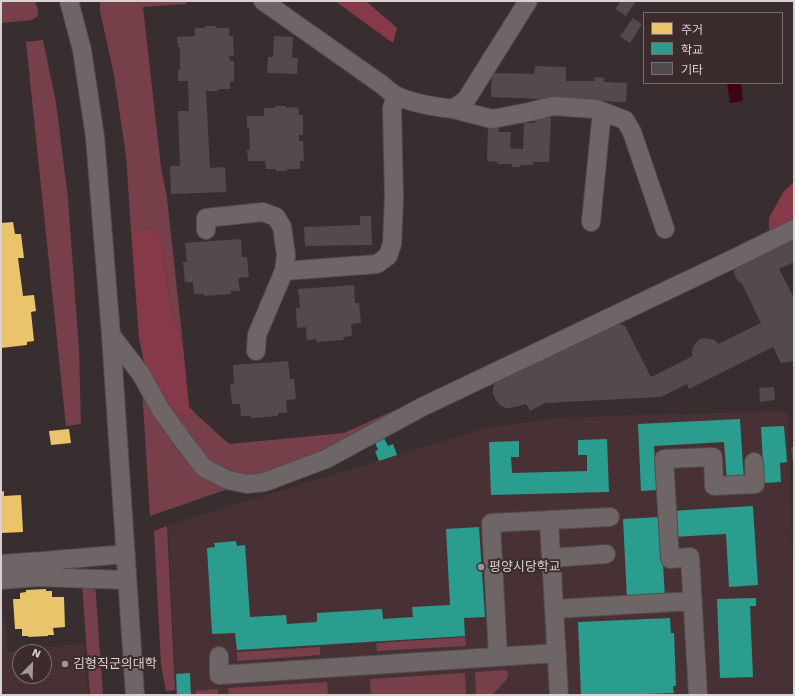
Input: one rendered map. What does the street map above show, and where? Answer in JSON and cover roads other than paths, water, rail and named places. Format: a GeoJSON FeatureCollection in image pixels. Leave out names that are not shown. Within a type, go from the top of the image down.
{"type":"FeatureCollection","features":[{"type":"Feature","properties":{"kind":"street"},"geometry":{"type":"LineString","coordinates":[[69,1],[82,50],[95,137],[111,335],[135,695]]}},
{"type":"Feature","properties":{"kind":"street"},"geometry":{"type":"LineString","coordinates":[[263,1],[396,95],[439,107],[492,119],[553,106],[596,109],[625,120],[632,132],[665,229]]}},
{"type":"Feature","properties":{"kind":"street"},"geometry":{"type":"LineString","coordinates":[[453,109],[466,100],[528,1]]}},
{"type":"Feature","properties":{"kind":"street"},"geometry":{"type":"LineString","coordinates":[[284,271],[377,264],[388,256],[392,244],[394,197],[392,108],[396,95]]}},
{"type":"Feature","properties":{"kind":"street"},"geometry":{"type":"LineString","coordinates":[[591,222],[602,111]]}},
{"type":"Feature","properties":{"kind":"street"},"geometry":{"type":"LineString","coordinates":[[206,230],[206,218],[263,212],[276,217],[282,226],[286,256],[284,271],[257,335],[256,351]]}},
{"type":"Feature","properties":{"kind":"street"},"geometry":{"type":"LineString","coordinates":[[111,335],[141,374],[161,410],[204,468],[228,480],[247,484],[265,482],[326,459],[422,407],[728,262],[794,229]]}},
{"type":"Feature","properties":{"kind":"street"},"geometry":{"type":"LineString","coordinates":[[698,695],[690,558],[670,559],[664,459],[713,456],[714,486],[755,484],[754,462]]}},
{"type":"Feature","properties":{"kind":"street"},"geometry":{"type":"LineString","coordinates":[[498,657],[491,523],[610,517]]}},
{"type":"Feature","properties":{"kind":"street"},"geometry":{"type":"LineString","coordinates":[[549,521],[559,695]]}},
{"type":"Feature","properties":{"kind":"street"},"geometry":{"type":"LineString","coordinates":[[1,564],[126,554]]}},
{"type":"Feature","properties":{"kind":"street"},"geometry":{"type":"LineString","coordinates":[[551,558],[606,554]]}},
{"type":"Feature","properties":{"kind":"street"},"geometry":{"type":"LineString","coordinates":[[1,580],[37,578],[127,580]]}},
{"type":"Feature","properties":{"kind":"street"},"geometry":{"type":"LineString","coordinates":[[554,609],[693,601]]}},
{"type":"Feature","properties":{"kind":"street"},"geometry":{"type":"LineString","coordinates":[[219,656],[219,675],[557,653]]}},
{"type":"Feature","properties":{"kind":"place","name":"평양시당학교"},"geometry":{"type":"Point","coordinates":[481,567]}},
{"type":"Feature","properties":{"kind":"place","name":"김형직군의대학"},"geometry":{"type":"Point","coordinates":[65,664]}}]}
